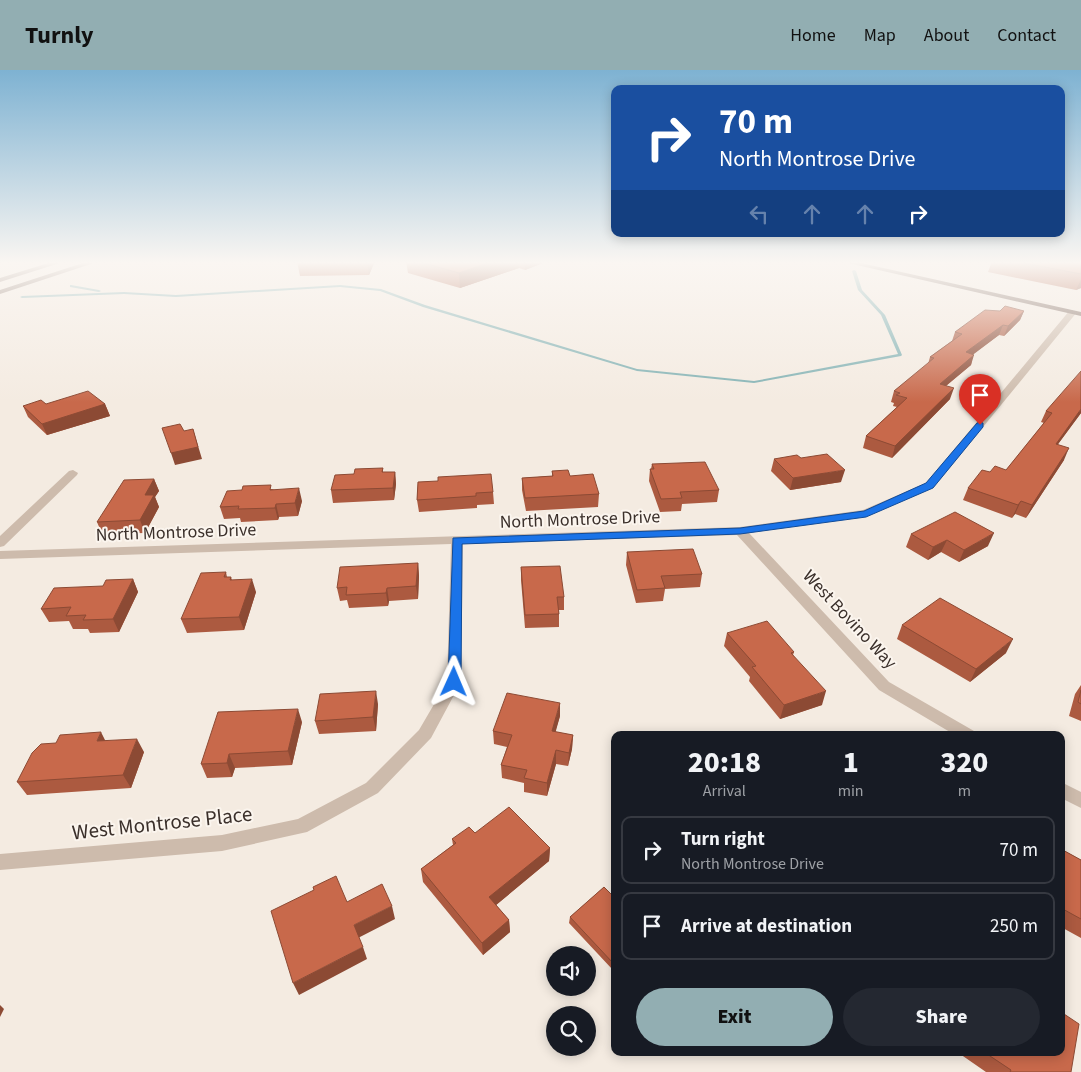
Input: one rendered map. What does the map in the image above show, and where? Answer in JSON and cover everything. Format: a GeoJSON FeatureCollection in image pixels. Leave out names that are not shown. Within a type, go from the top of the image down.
{"type":"FeatureCollection","features":[{"type":"Feature","properties":{"kind":"main road"},"geometry":{"type":"LineString","coordinates":[[1053,308],[1077,313]]}},
{"type":"Feature","properties":{"kind":"street","name":"North Montrose Drive"},"geometry":{"type":"LineString","coordinates":[[0,555],[740,531],[866,514],[930,486],[1077,313]]}},
{"type":"Feature","properties":{"kind":"street"},"geometry":{"type":"LineString","coordinates":[[0,543],[73,472]]}},
{"type":"Feature","properties":{"kind":"street","name":"West Bovino Way"},"geometry":{"type":"LineString","coordinates":[[740,531],[884,686],[961,731]]}},
{"type":"Feature","properties":{"kind":"street","name":"West Montrose Place"},"geometry":{"type":"LineString","coordinates":[[0,862],[222,843],[301,826],[372,788],[425,734],[454,682],[457,541]]}},
{"type":"Feature","properties":{"kind":"street"},"geometry":{"type":"LineString","coordinates":[[1065,791],[1081,801]]}},
{"type":"Feature","properties":{"kind":"building"},"geometry":{"type":"Polygon","coordinates":[[[1003,308],[1012,308],[1024,311],[1008,326],[1003,325],[966,352],[974,355],[940,384],[954,388],[895,446],[866,436],[907,398],[896,395],[900,393],[894,391],[934,358],[930,357],[962,334],[955,332],[985,310],[1000,311],[1003,308]]]}},
{"type":"Feature","properties":{"kind":"building"},"geometry":{"type":"Polygon","coordinates":[[[1081,371],[1081,409],[1056,444],[1069,448],[1032,505],[1021,501],[1018,505],[968,488],[982,470],[990,472],[995,466],[1006,470],[1052,413],[1046,411],[1081,371]]]}},
{"type":"Feature","properties":{"kind":"building"},"geometry":{"type":"Polygon","coordinates":[[[88,391],[105,404],[42,424],[23,406],[41,400],[46,404],[88,391]]]}},
{"type":"Feature","properties":{"kind":"building"},"geometry":{"type":"Polygon","coordinates":[[[180,424],[184,431],[193,429],[198,447],[171,453],[162,428],[180,424]]]}},
{"type":"Feature","properties":{"kind":"building"},"geometry":{"type":"Polygon","coordinates":[[[827,454],[845,470],[793,478],[774,459],[797,455],[801,458],[827,454]]]}},
{"type":"Feature","properties":{"kind":"building"},"geometry":{"type":"Polygon","coordinates":[[[705,462],[719,490],[680,492],[682,498],[661,499],[650,469],[654,469],[652,464],[705,462]]]}},
{"type":"Feature","properties":{"kind":"building"},"geometry":{"type":"Polygon","coordinates":[[[383,468],[382,472],[395,472],[393,488],[331,490],[335,475],[354,474],[355,469],[383,468]]]}},
{"type":"Feature","properties":{"kind":"building"},"geometry":{"type":"Polygon","coordinates":[[[568,470],[570,476],[593,474],[599,494],[525,498],[522,478],[553,476],[552,471],[568,470]]]}},
{"type":"Feature","properties":{"kind":"building"},"geometry":{"type":"Polygon","coordinates":[[[491,474],[493,492],[476,493],[476,496],[417,500],[418,482],[438,481],[438,477],[491,474]]]}},
{"type":"Feature","properties":{"kind":"building"},"geometry":{"type":"Polygon","coordinates":[[[154,479],[145,495],[154,495],[140,520],[97,522],[124,480],[154,479]]]}},
{"type":"Feature","properties":{"kind":"building"},"geometry":{"type":"Polygon","coordinates":[[[271,485],[270,490],[299,488],[295,503],[276,504],[275,508],[238,509],[239,506],[220,507],[227,491],[242,490],[243,486],[271,485]]]}},
{"type":"Feature","properties":{"kind":"building"},"geometry":{"type":"Polygon","coordinates":[[[955,512],[994,533],[964,550],[947,540],[933,547],[911,534],[955,512]]]}},
{"type":"Feature","properties":{"kind":"building"},"geometry":{"type":"Polygon","coordinates":[[[693,549],[702,574],[661,576],[665,588],[637,590],[627,552],[693,549]]]}},
{"type":"Feature","properties":{"kind":"building"},"geometry":{"type":"Polygon","coordinates":[[[418,563],[416,586],[387,588],[386,593],[346,595],[347,587],[337,588],[340,567],[418,563]]]}},
{"type":"Feature","properties":{"kind":"building"},"geometry":{"type":"Polygon","coordinates":[[[560,566],[564,597],[557,597],[559,614],[525,615],[521,567],[560,566]]]}},
{"type":"Feature","properties":{"kind":"building"},"geometry":{"type":"Polygon","coordinates":[[[226,572],[224,577],[231,577],[230,580],[252,579],[239,617],[181,619],[201,573],[226,572]]]}},
{"type":"Feature","properties":{"kind":"building"},"geometry":{"type":"Polygon","coordinates":[[[133,579],[113,619],[83,620],[86,615],[66,616],[71,607],[41,609],[54,588],[103,586],[106,580],[133,579]]]}},
{"type":"Feature","properties":{"kind":"building"},"geometry":{"type":"Polygon","coordinates":[[[940,598],[1013,639],[976,669],[902,625],[940,598]]]}},
{"type":"Feature","properties":{"kind":"building"},"geometry":{"type":"Polygon","coordinates":[[[767,621],[794,652],[791,653],[826,691],[784,705],[752,667],[756,666],[727,633],[767,621]]]}},
{"type":"Feature","properties":{"kind":"building"},"geometry":{"type":"Polygon","coordinates":[[[1081,690],[1081,704],[1078,702],[1081,690]]]}},
{"type":"Feature","properties":{"kind":"building"},"geometry":{"type":"Polygon","coordinates":[[[376,691],[373,717],[315,721],[320,694],[376,691]]]}},
{"type":"Feature","properties":{"kind":"building"},"geometry":{"type":"Polygon","coordinates":[[[507,693],[560,703],[552,731],[573,735],[569,753],[556,750],[547,783],[524,778],[527,770],[501,765],[512,735],[493,731],[507,693]]]}},
{"type":"Feature","properties":{"kind":"building"},"geometry":{"type":"Polygon","coordinates":[[[298,709],[288,751],[229,754],[227,763],[201,764],[218,712],[298,709]]]}},
{"type":"Feature","properties":{"kind":"building"},"geometry":{"type":"Polygon","coordinates":[[[101,732],[97,741],[137,739],[123,775],[17,782],[32,753],[41,744],[56,743],[60,735],[101,732]]]}},
{"type":"Feature","properties":{"kind":"building"},"geometry":{"type":"Polygon","coordinates":[[[509,807],[550,848],[489,897],[509,920],[482,943],[421,869],[456,843],[452,839],[469,827],[475,833],[509,807]]]}},
{"type":"Feature","properties":{"kind":"building"},"geometry":{"type":"Polygon","coordinates":[[[1065,851],[1081,860],[1081,919],[1065,910],[1065,851]]]}},
{"type":"Feature","properties":{"kind":"building"},"geometry":{"type":"Polygon","coordinates":[[[336,876],[347,902],[382,884],[392,906],[354,925],[363,947],[293,983],[271,911],[314,890],[313,887],[336,876]]]}},
{"type":"Feature","properties":{"kind":"building"},"geometry":{"type":"Polygon","coordinates":[[[604,887],[611,894],[611,961],[570,917],[604,887]]]}},
{"type":"Feature","properties":{"kind":"building"},"geometry":{"type":"Polygon","coordinates":[[[1065,1015],[1079,1024],[1071,1072],[1010,1072],[1011,1070],[990,1056],[1065,1056],[1065,1015]]]}},
{"type":"Feature","properties":{"kind":"waterway"},"geometry":{"type":"LineString","coordinates":[[430,308],[637,370],[754,382],[900,355],[883,315],[876,308]]}},
{"type":"Feature","properties":{"kind":"route"},"geometry":{"type":"LineString","coordinates":[[454,682],[457,541],[740,531],[866,514],[930,486],[980,425]]}}]}
